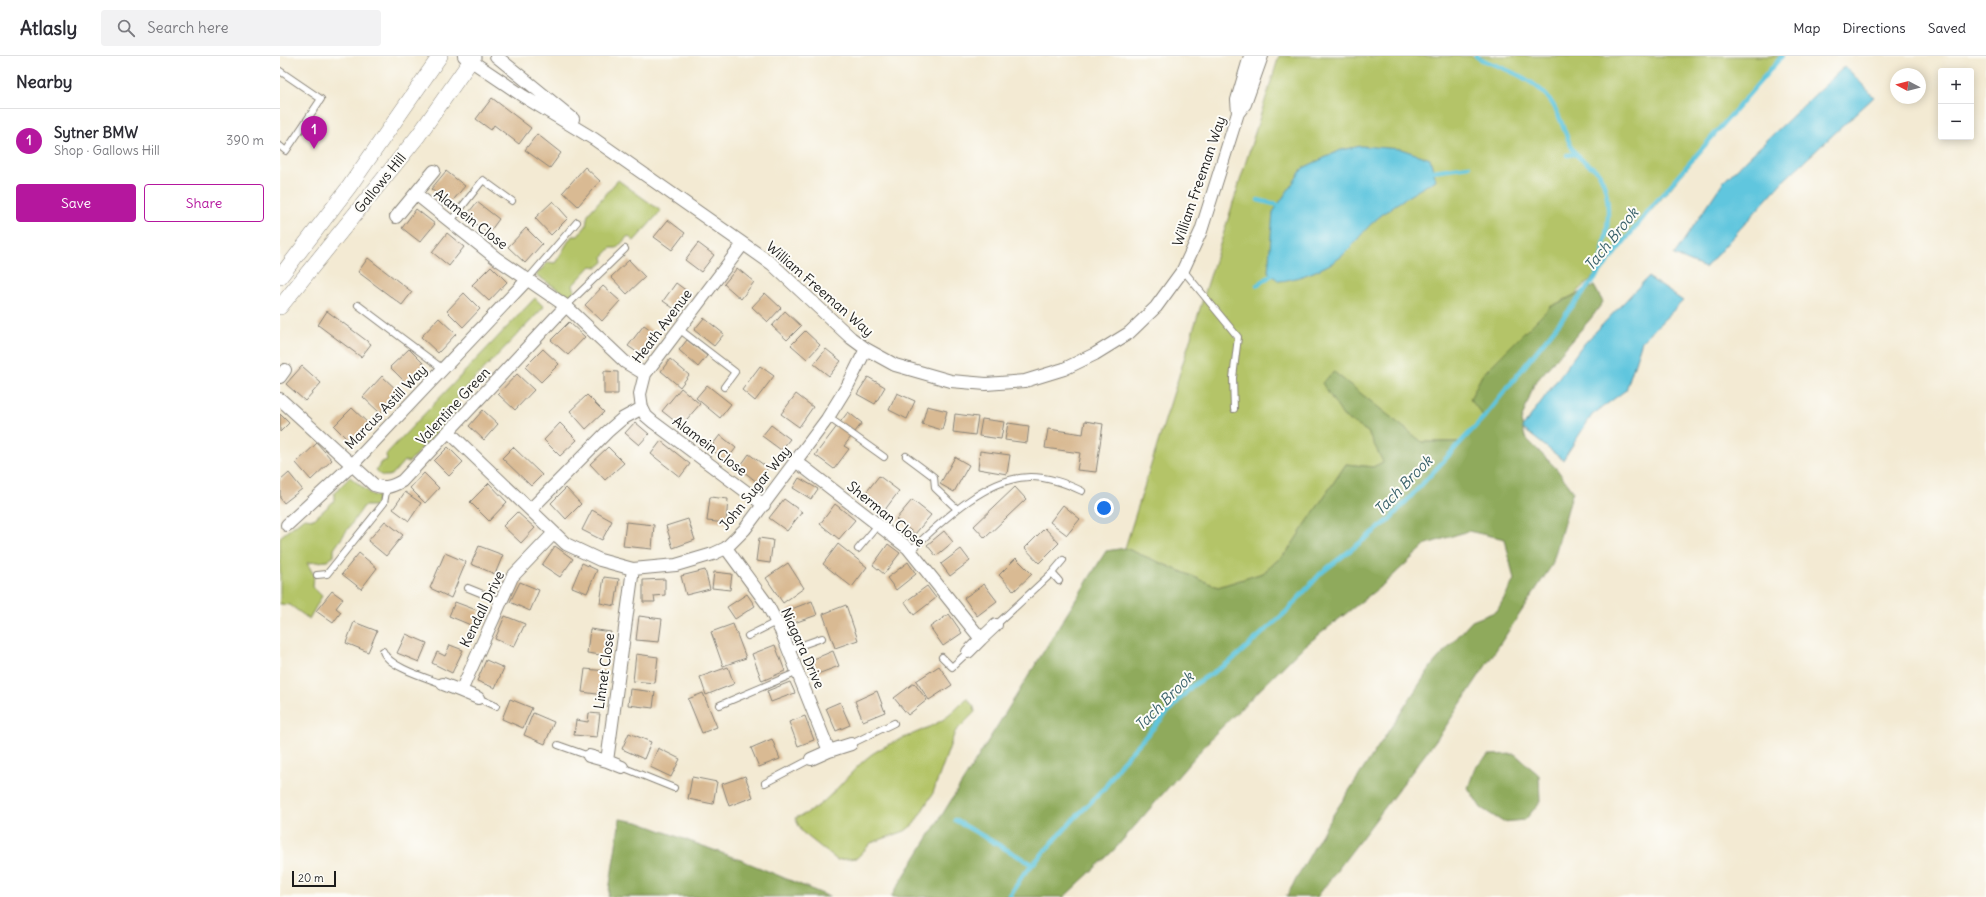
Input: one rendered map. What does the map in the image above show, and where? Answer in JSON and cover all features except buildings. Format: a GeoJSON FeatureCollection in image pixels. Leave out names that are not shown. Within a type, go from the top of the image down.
{"type":"FeatureCollection","features":[{"type":"Feature","properties":{"kind":"street","name":"Gallows Hill"},"geometry":{"type":"LineString","coordinates":[[280,277],[349,188],[440,56]]}},
{"type":"Feature","properties":{"kind":"street"},"geometry":{"type":"LineString","coordinates":[[496,56],[534,85],[594,139]]}},
{"type":"Feature","properties":{"kind":"street"},"geometry":{"type":"LineString","coordinates":[[1238,113],[1237,100],[1250,56]]}},
{"type":"Feature","properties":{"kind":"street"},"geometry":{"type":"LineString","coordinates":[[1238,113],[1245,104],[1262,56]]}},
{"type":"Feature","properties":{"kind":"street","name":"Gallows Hill"},"geometry":{"type":"LineString","coordinates":[[280,307],[418,136],[470,58]]}},
{"type":"Feature","properties":{"kind":"street"},"geometry":{"type":"LineString","coordinates":[[470,58],[594,139]]}},
{"type":"Feature","properties":{"kind":"street","name":"William Freeman Way"},"geometry":{"type":"LineString","coordinates":[[594,139],[786,276],[836,324],[866,349],[895,365],[951,381],[986,384],[1025,381],[1070,366],[1095,354],[1129,333],[1156,307],[1183,270],[1201,231],[1238,113]]}},
{"type":"Feature","properties":{"kind":"street"},"geometry":{"type":"LineString","coordinates":[[396,217],[434,171]]}},
{"type":"Feature","properties":{"kind":"street","name":"Alamein Close"},"geometry":{"type":"LineString","coordinates":[[416,194],[450,222],[527,280],[566,306],[624,362],[645,374]]}},
{"type":"Feature","properties":{"kind":"street","name":"Heath Avenue"},"geometry":{"type":"LineString","coordinates":[[642,408],[640,394],[645,374],[743,244]]}},
{"type":"Feature","properties":{"kind":"street","name":"Marcus Astill Way"},"geometry":{"type":"LineString","coordinates":[[284,528],[352,465],[527,280]]}},
{"type":"Feature","properties":{"kind":"street","name":"Valentine Green"},"geometry":{"type":"LineString","coordinates":[[387,487],[391,487],[402,481],[566,306]]}},
{"type":"Feature","properties":{"kind":"street","name":"John Sugar Way"},"geometry":{"type":"LineString","coordinates":[[449,432],[566,544],[583,553],[612,564],[633,569],[676,565],[713,554],[726,548],[745,529],[797,462],[828,417],[848,385],[866,349]]}},
{"type":"Feature","properties":{"kind":"street","name":"Marcus Astill Way"},"geometry":{"type":"LineString","coordinates":[[280,399],[352,465]]}},
{"type":"Feature","properties":{"kind":"street"},"geometry":{"type":"LineString","coordinates":[[531,509],[606,432],[622,419],[642,408]]}},
{"type":"Feature","properties":{"kind":"street","name":"Alamein Close"},"geometry":{"type":"LineString","coordinates":[[642,408],[646,416],[653,422],[764,505]]}},
{"type":"Feature","properties":{"kind":"street","name":"Sherman Close"},"geometry":{"type":"LineString","coordinates":[[797,462],[910,551],[981,639]]}},
{"type":"Feature","properties":{"kind":"street"},"geometry":{"type":"LineString","coordinates":[[352,465],[374,485],[387,487]]}},
{"type":"Feature","properties":{"kind":"street","name":"Kendall Drive"},"geometry":{"type":"LineString","coordinates":[[461,691],[512,577],[554,533]]}},
{"type":"Feature","properties":{"kind":"street","name":"Niagara Drive"},"geometry":{"type":"LineString","coordinates":[[726,548],[767,604],[798,672],[829,751]]}},
{"type":"Feature","properties":{"kind":"street","name":"Linnet Close"},"geometry":{"type":"LineString","coordinates":[[607,761],[633,569]]}},
{"type":"Feature","properties":{"kind":"street"},"geometry":{"type":"LineString","coordinates":[[968,652],[996,625]]}},
{"type":"Feature","properties":{"kind":"street"},"geometry":{"type":"LineString","coordinates":[[443,684],[478,698]]}},
{"type":"Feature","properties":{"kind":"street"},"geometry":{"type":"LineString","coordinates":[[811,759],[850,744]]}},
{"type":"Feature","properties":{"kind":"street"},"geometry":{"type":"LineString","coordinates":[[589,756],[622,767]]}},
{"type":"Feature","properties":{"kind":"lane"},"geometry":{"type":"LineString","coordinates":[[280,71],[321,99],[286,151],[280,146]]}},
{"type":"Feature","properties":{"kind":"lane"},"geometry":{"type":"LineString","coordinates":[[450,222],[483,180],[512,201]]}},
{"type":"Feature","properties":{"kind":"lane"},"geometry":{"type":"LineString","coordinates":[[527,280],[577,222]]}},
{"type":"Feature","properties":{"kind":"lane"},"geometry":{"type":"LineString","coordinates":[[566,306],[624,249]]}},
{"type":"Feature","properties":{"kind":"lane"},"geometry":{"type":"LineString","coordinates":[[1183,270],[1238,337],[1233,378],[1234,409]]}},
{"type":"Feature","properties":{"kind":"lane"},"geometry":{"type":"LineString","coordinates":[[358,305],[443,369]]}},
{"type":"Feature","properties":{"kind":"lane"},"geometry":{"type":"LineString","coordinates":[[679,328],[735,372],[724,387]]}},
{"type":"Feature","properties":{"kind":"lane"},"geometry":{"type":"LineString","coordinates":[[828,417],[884,457]]}},
{"type":"Feature","properties":{"kind":"lane"},"geometry":{"type":"LineString","coordinates":[[906,456],[934,477],[935,488],[957,509]]}},
{"type":"Feature","properties":{"kind":"lane"},"geometry":{"type":"LineString","coordinates":[[910,551],[957,509],[979,494],[1023,477],[1057,480],[1082,491]]}},
{"type":"Feature","properties":{"kind":"lane"},"geometry":{"type":"LineString","coordinates":[[317,575],[327,574],[384,503],[387,487]]}},
{"type":"Feature","properties":{"kind":"lane"},"geometry":{"type":"LineString","coordinates":[[858,549],[878,525]]}},
{"type":"Feature","properties":{"kind":"lane"},"geometry":{"type":"LineString","coordinates":[[996,625],[1052,573],[1063,560]]}},
{"type":"Feature","properties":{"kind":"lane"},"geometry":{"type":"LineString","coordinates":[[1052,573],[1059,581]]}},
{"type":"Feature","properties":{"kind":"lane"},"geometry":{"type":"LineString","coordinates":[[468,588],[500,601]]}},
{"type":"Feature","properties":{"kind":"lane"},"geometry":{"type":"LineString","coordinates":[[748,636],[776,622]]}},
{"type":"Feature","properties":{"kind":"lane"},"geometry":{"type":"LineString","coordinates":[[788,650],[822,638]]}},
{"type":"Feature","properties":{"kind":"lane"},"geometry":{"type":"LineString","coordinates":[[383,651],[384,656],[393,664],[443,684]]}},
{"type":"Feature","properties":{"kind":"lane"},"geometry":{"type":"LineString","coordinates":[[942,657],[952,667],[968,652]]}},
{"type":"Feature","properties":{"kind":"lane"},"geometry":{"type":"LineString","coordinates":[[720,705],[798,672]]}},
{"type":"Feature","properties":{"kind":"lane"},"geometry":{"type":"LineString","coordinates":[[478,698],[496,706]]}},
{"type":"Feature","properties":{"kind":"lane"},"geometry":{"type":"LineString","coordinates":[[850,744],[894,723]]}},
{"type":"Feature","properties":{"kind":"lane"},"geometry":{"type":"LineString","coordinates":[[558,745],[589,756]]}},
{"type":"Feature","properties":{"kind":"lane"},"geometry":{"type":"LineString","coordinates":[[765,783],[811,759]]}},
{"type":"Feature","properties":{"kind":"lane"},"geometry":{"type":"LineString","coordinates":[[622,767],[674,788]]}},
{"type":"Feature","properties":{"kind":"green space"},"geometry":{"type":"Polygon","coordinates":[[[1279,56],[1783,56],[1600,271],[1574,295],[1550,307],[1484,417],[1461,442],[1422,442],[1333,372],[1343,416],[1368,432],[1384,462],[1373,467],[1346,464],[1287,552],[1263,573],[1218,587],[1125,548],[1279,56]]]}},
{"type":"Feature","properties":{"kind":"green space"},"geometry":{"type":"Polygon","coordinates":[[[618,180],[661,211],[634,241],[628,236],[617,248],[611,248],[603,256],[604,262],[598,267],[591,266],[573,285],[575,291],[570,297],[536,275],[548,262],[555,263],[572,236],[578,236],[586,226],[588,214],[618,180]]]}},
{"type":"Feature","properties":{"kind":"green space"},"geometry":{"type":"Polygon","coordinates":[[[1594,286],[1603,302],[1592,317],[1534,384],[1521,421],[1525,437],[1556,468],[1573,491],[1552,565],[1442,732],[1317,897],[1286,897],[1329,821],[1432,665],[1472,621],[1497,611],[1514,580],[1505,539],[1468,531],[1427,544],[1385,583],[1302,648],[1214,735],[1114,850],[1064,897],[891,897],[1106,551],[1125,548],[1218,587],[1263,573],[1287,552],[1346,464],[1373,467],[1383,462],[1368,432],[1343,416],[1322,383],[1334,372],[1422,442],[1461,442],[1484,417],[1470,399],[1482,375],[1550,307],[1594,286]]]}},
{"type":"Feature","properties":{"kind":"green space"},"geometry":{"type":"Polygon","coordinates":[[[535,298],[544,307],[457,397],[461,407],[409,462],[404,461],[392,475],[382,476],[376,470],[382,462],[387,460],[386,455],[388,452],[535,298]]]}},
{"type":"Feature","properties":{"kind":"green space"},"geometry":{"type":"Polygon","coordinates":[[[350,477],[371,494],[379,497],[375,506],[364,506],[334,549],[334,556],[327,561],[307,563],[314,575],[313,587],[322,596],[309,619],[290,605],[280,604],[280,537],[304,518],[314,519],[334,501],[334,493],[350,477]]]}},
{"type":"Feature","properties":{"kind":"green space"},"geometry":{"type":"Polygon","coordinates":[[[967,698],[974,707],[975,712],[955,732],[933,793],[914,824],[905,831],[871,843],[857,858],[837,860],[802,832],[795,818],[818,806],[862,762],[880,749],[943,720],[967,698]]]}},
{"type":"Feature","properties":{"kind":"green space"},"geometry":{"type":"Polygon","coordinates":[[[1515,754],[1539,775],[1540,802],[1525,820],[1503,822],[1481,808],[1468,788],[1475,768],[1488,755],[1515,754]]]}},
{"type":"Feature","properties":{"kind":"green space"},"geometry":{"type":"Polygon","coordinates":[[[620,819],[638,822],[746,862],[830,897],[608,897],[620,819]]]}},
{"type":"Feature","properties":{"kind":"water"},"geometry":{"type":"Polygon","coordinates":[[[1845,66],[1874,97],[1782,182],[1705,268],[1674,255],[1723,182],[1845,66]]]}},
{"type":"Feature","properties":{"kind":"water"},"geometry":{"type":"Polygon","coordinates":[[[1361,146],[1401,149],[1430,159],[1436,180],[1377,218],[1337,260],[1304,275],[1279,281],[1268,272],[1273,212],[1303,168],[1341,150],[1361,146]]]}},
{"type":"Feature","properties":{"kind":"water"},"geometry":{"type":"Polygon","coordinates":[[[1648,277],[1683,301],[1642,341],[1626,390],[1592,415],[1563,460],[1522,428],[1581,347],[1648,277]]]}},
{"type":"Feature","properties":{"kind":"waterway"},"geometry":{"type":"LineString","coordinates":[[1476,56],[1520,76],[1538,87],[1552,103],[1575,153],[1595,169],[1600,175],[1605,186],[1608,211],[1606,238],[1596,273]]}},
{"type":"Feature","properties":{"kind":"waterway","name":"Tach Brook"},"geometry":{"type":"LineString","coordinates":[[1009,897],[1022,876],[1074,819],[1104,789],[1121,763],[1192,686],[1231,661],[1286,612],[1321,573],[1388,521],[1484,417],[1654,204],[1782,56]]}},
{"type":"Feature","properties":{"kind":"waterway"},"geometry":{"type":"LineString","coordinates":[[1567,155],[1575,154]]}},
{"type":"Feature","properties":{"kind":"waterway"},"geometry":{"type":"LineString","coordinates":[[1433,171],[1469,166]]}},
{"type":"Feature","properties":{"kind":"waterway"},"geometry":{"type":"LineString","coordinates":[[1258,200],[1278,205]]}},
{"type":"Feature","properties":{"kind":"waterway"},"geometry":{"type":"LineString","coordinates":[[1257,285],[1272,275]]}},
{"type":"Feature","properties":{"kind":"waterway"},"geometry":{"type":"LineString","coordinates":[[955,820],[1032,864]]}},
{"type":"Feature","properties":{"kind":"place","name":"Sytner BMW"},"geometry":{"type":"Point","coordinates":[314,149]}}]}
